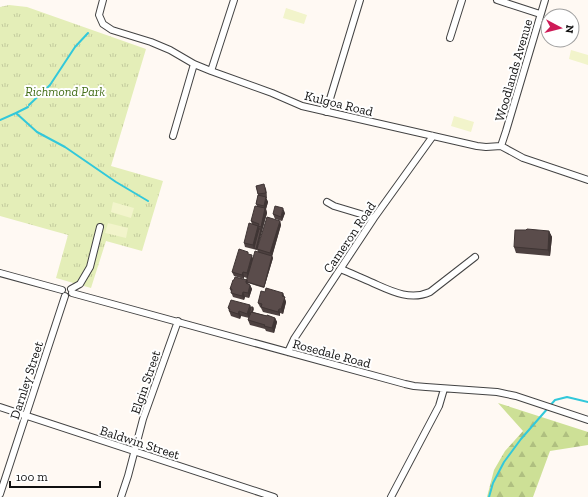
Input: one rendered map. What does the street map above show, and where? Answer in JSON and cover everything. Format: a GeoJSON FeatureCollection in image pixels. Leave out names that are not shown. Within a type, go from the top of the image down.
{"type":"FeatureCollection","features":[{"type":"Feature","properties":{"kind":"street","name":"Kulgoa Road"},"geometry":{"type":"LineString","coordinates":[[103,0],[99,15],[103,24],[112,30],[151,42],[170,50],[194,64],[272,93],[302,106],[477,146],[501,146],[523,158],[588,180]]}},
{"type":"Feature","properties":{"kind":"street"},"geometry":{"type":"LineString","coordinates":[[211,70],[234,0]]}},
{"type":"Feature","properties":{"kind":"street"},"geometry":{"type":"LineString","coordinates":[[326,112],[360,0]]}},
{"type":"Feature","properties":{"kind":"street"},"geometry":{"type":"LineString","coordinates":[[450,38],[462,0]]}},
{"type":"Feature","properties":{"kind":"street"},"geometry":{"type":"LineString","coordinates":[[497,0],[540,14]]}},
{"type":"Feature","properties":{"kind":"street","name":"Woodlands Avenue"},"geometry":{"type":"LineString","coordinates":[[501,146],[540,14]]}},
{"type":"Feature","properties":{"kind":"street"},"geometry":{"type":"LineString","coordinates":[[173,136],[194,64]]}},
{"type":"Feature","properties":{"kind":"street","name":"Cameron Road"},"geometry":{"type":"LineString","coordinates":[[288,352],[294,339],[374,218],[433,136]]}},
{"type":"Feature","properties":{"kind":"street"},"geometry":{"type":"LineString","coordinates":[[327,202],[334,206],[374,218]]}},
{"type":"Feature","properties":{"kind":"street"},"geometry":{"type":"LineString","coordinates":[[62,290],[62,293],[65,296],[68,296],[80,284],[90,267],[100,227]]}},
{"type":"Feature","properties":{"kind":"street"},"geometry":{"type":"LineString","coordinates":[[341,269],[395,293],[416,296],[430,292],[475,257]]}},
{"type":"Feature","properties":{"kind":"street"},"geometry":{"type":"LineString","coordinates":[[0,273],[62,290]]}},
{"type":"Feature","properties":{"kind":"street"},"geometry":{"type":"LineString","coordinates":[[62,290],[63,287],[69,286],[72,291]]}},
{"type":"Feature","properties":{"kind":"street","name":"Rosedale Road"},"geometry":{"type":"LineString","coordinates":[[72,291],[414,386],[497,392],[516,396],[588,420]]}},
{"type":"Feature","properties":{"kind":"street","name":"Darnley Street"},"geometry":{"type":"LineString","coordinates":[[0,494],[65,296]]}},
{"type":"Feature","properties":{"kind":"street","name":"Elgin Street"},"geometry":{"type":"LineString","coordinates":[[120,497],[128,476],[143,420],[178,321]]}},
{"type":"Feature","properties":{"kind":"street"},"geometry":{"type":"LineString","coordinates":[[391,497],[439,406],[444,389]]}},
{"type":"Feature","properties":{"kind":"street","name":"Baldwin Street"},"geometry":{"type":"LineString","coordinates":[[0,407],[274,497]]}},
{"type":"Feature","properties":{"kind":"green space","name":"Richmond Park"},"geometry":{"type":"Polygon","coordinates":[[[9,5],[27,7],[146,49],[111,166],[163,181],[142,251],[106,241],[91,288],[56,278],[68,235],[0,216],[0,7],[9,5]]]}},
{"type":"Feature","properties":{"kind":"green space"},"geometry":{"type":"Polygon","coordinates":[[[286,8],[307,15],[304,24],[283,18],[286,8]]]}},
{"type":"Feature","properties":{"kind":"green space"},"geometry":{"type":"Polygon","coordinates":[[[571,50],[588,55],[588,65],[569,59],[571,50]]]}},
{"type":"Feature","properties":{"kind":"green space"},"geometry":{"type":"Polygon","coordinates":[[[454,116],[474,122],[471,132],[451,126],[454,116]]]}},
{"type":"Feature","properties":{"kind":"green space"},"geometry":{"type":"Polygon","coordinates":[[[113,202],[134,208],[131,218],[111,212],[113,202]]]}},
{"type":"Feature","properties":{"kind":"green space"},"geometry":{"type":"Polygon","coordinates":[[[108,223],[128,228],[126,238],[105,233],[108,223]]]}},
{"type":"Feature","properties":{"kind":"green space"},"geometry":{"type":"Polygon","coordinates":[[[498,403],[588,432],[588,445],[550,451],[533,497],[487,497],[494,470],[505,451],[523,431],[498,403]]]}},
{"type":"Feature","properties":{"kind":"building"},"geometry":{"type":"Polygon","coordinates":[[[264,184],[266,193],[258,194],[256,186],[264,184]]]}},
{"type":"Feature","properties":{"kind":"building"},"geometry":{"type":"Polygon","coordinates":[[[258,195],[266,197],[264,206],[256,204],[258,195]]]}},
{"type":"Feature","properties":{"kind":"building"},"geometry":{"type":"Polygon","coordinates":[[[255,206],[265,208],[261,227],[258,226],[259,224],[251,221],[255,206]]]}},
{"type":"Feature","properties":{"kind":"building"},"geometry":{"type":"Polygon","coordinates":[[[275,206],[283,208],[281,217],[273,214],[275,206]]]}},
{"type":"Feature","properties":{"kind":"building"},"geometry":{"type":"Polygon","coordinates":[[[267,217],[280,221],[270,253],[257,249],[267,217]]]}},
{"type":"Feature","properties":{"kind":"building"},"geometry":{"type":"Polygon","coordinates":[[[249,223],[258,226],[253,245],[244,243],[249,223]]]}},
{"type":"Feature","properties":{"kind":"building"},"geometry":{"type":"Polygon","coordinates":[[[259,229],[261,229],[256,249],[254,248],[259,229]]]}},
{"type":"Feature","properties":{"kind":"building"},"geometry":{"type":"Polygon","coordinates":[[[527,229],[549,231],[548,250],[514,247],[515,230],[527,229]]]}},
{"type":"Feature","properties":{"kind":"building"},"geometry":{"type":"Polygon","coordinates":[[[239,249],[252,255],[247,273],[243,272],[242,275],[232,272],[239,249]]]}},
{"type":"Feature","properties":{"kind":"building"},"geometry":{"type":"Polygon","coordinates":[[[255,251],[272,256],[264,287],[247,282],[247,280],[246,282],[255,251]]]}},
{"type":"Feature","properties":{"kind":"building"},"geometry":{"type":"Polygon","coordinates":[[[235,277],[247,280],[246,283],[250,285],[248,293],[243,292],[242,296],[231,293],[232,289],[230,289],[235,277]]]}},
{"type":"Feature","properties":{"kind":"building"},"geometry":{"type":"Polygon","coordinates":[[[266,288],[283,293],[282,296],[285,297],[281,309],[279,309],[278,312],[261,307],[262,304],[258,303],[261,291],[265,292],[266,288]]]}},
{"type":"Feature","properties":{"kind":"building"},"geometry":{"type":"Polygon","coordinates":[[[231,300],[250,305],[247,314],[239,311],[238,314],[229,311],[230,309],[228,308],[231,300]]]}},
{"type":"Feature","properties":{"kind":"building"},"geometry":{"type":"Polygon","coordinates":[[[251,307],[253,307],[252,312],[249,315],[251,307]]]}},
{"type":"Feature","properties":{"kind":"building"},"geometry":{"type":"Polygon","coordinates":[[[251,312],[275,318],[272,328],[248,320],[251,312]]]}},
{"type":"Feature","properties":{"kind":"waterway"},"geometry":{"type":"LineString","coordinates":[[29,105],[50,85],[75,47],[88,33]]}},
{"type":"Feature","properties":{"kind":"waterway"},"geometry":{"type":"LineString","coordinates":[[16,113],[28,107]]}},
{"type":"Feature","properties":{"kind":"waterway"},"geometry":{"type":"LineString","coordinates":[[0,120],[16,113],[37,132],[65,147],[116,182],[148,201]]}},
{"type":"Feature","properties":{"kind":"waterway"},"geometry":{"type":"LineString","coordinates":[[489,497],[493,483],[504,462],[521,439],[555,400],[567,397],[588,402]]}}]}
